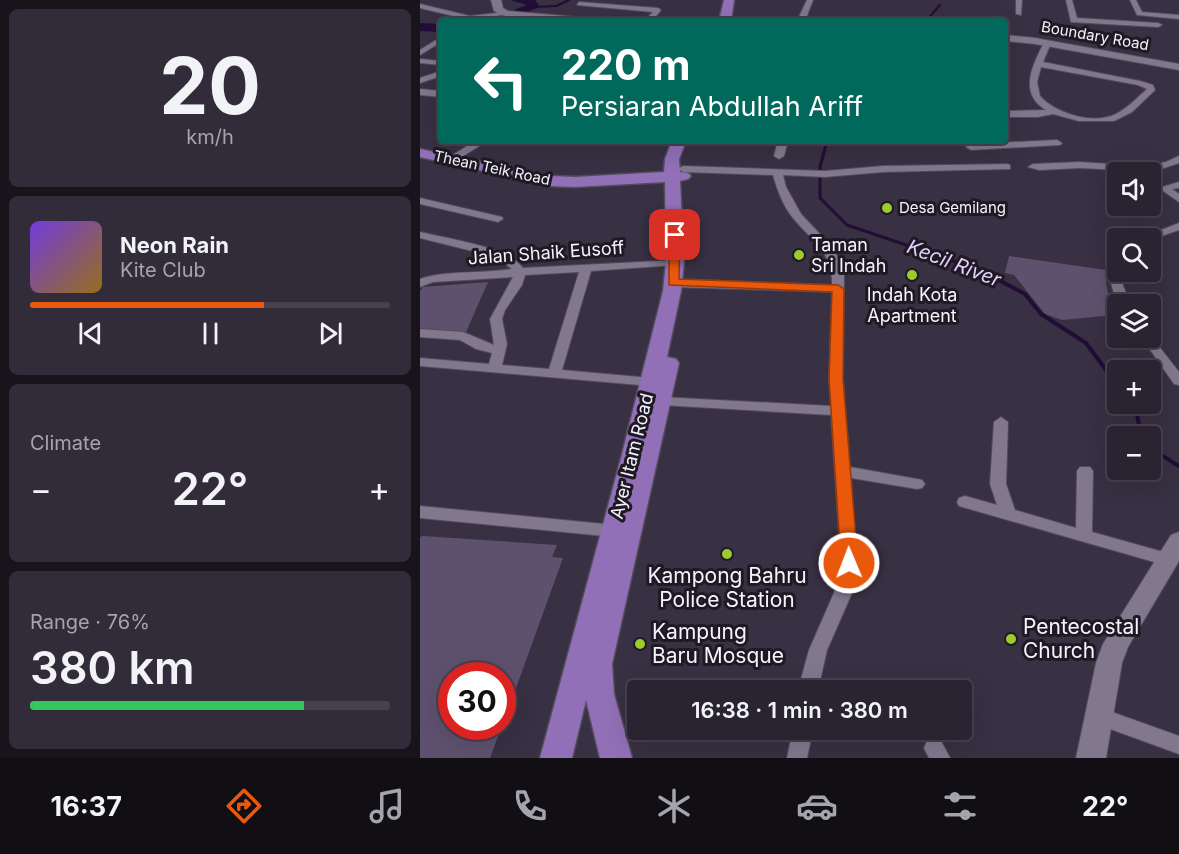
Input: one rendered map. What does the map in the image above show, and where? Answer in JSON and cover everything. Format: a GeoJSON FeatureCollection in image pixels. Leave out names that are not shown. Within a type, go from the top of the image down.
{"type":"FeatureCollection","features":[{"type":"Feature","properties":{"kind":"main road"},"geometry":{"type":"LineString","coordinates":[[726,18],[729,0]]}},
{"type":"Feature","properties":{"kind":"main road","name":"Ayer Itam Road"},"geometry":{"type":"LineString","coordinates":[[678,146],[672,159],[679,174],[689,260],[678,276]]}},
{"type":"Feature","properties":{"kind":"main road","name":"Thean Teik Road"},"geometry":{"type":"LineString","coordinates":[[420,153],[550,181],[575,182],[679,174]]}},
{"type":"Feature","properties":{"kind":"main road","name":"Ayer Itam Road"},"geometry":{"type":"LineString","coordinates":[[616,758],[599,694],[598,664],[678,276],[679,174]]}},
{"type":"Feature","properties":{"kind":"main road","name":"Ayer Itam Road"},"geometry":{"type":"LineString","coordinates":[[556,758],[614,531],[656,391]]}},
{"type":"Feature","properties":{"kind":"street"},"geometry":{"type":"LineString","coordinates":[[496,0],[498,9],[508,14]]}},
{"type":"Feature","properties":{"kind":"street"},"geometry":{"type":"LineString","coordinates":[[802,18],[810,0]]}},
{"type":"Feature","properties":{"kind":"street"},"geometry":{"type":"LineString","coordinates":[[1019,0],[1019,14]]}},
{"type":"Feature","properties":{"kind":"street"},"geometry":{"type":"LineString","coordinates":[[1069,0],[1071,16],[1076,21],[1158,26]]}},
{"type":"Feature","properties":{"kind":"street"},"geometry":{"type":"LineString","coordinates":[[1134,0],[1139,14],[1179,17]]}},
{"type":"Feature","properties":{"kind":"street"},"geometry":{"type":"LineString","coordinates":[[579,4],[658,10],[651,18]]}},
{"type":"Feature","properties":{"kind":"street"},"geometry":{"type":"LineString","coordinates":[[420,6],[470,18],[508,14],[549,18]]}},
{"type":"Feature","properties":{"kind":"street"},"geometry":{"type":"LineString","coordinates":[[1155,35],[1161,16]]}},
{"type":"Feature","properties":{"kind":"street","name":"Boundary Road"},"geometry":{"type":"LineString","coordinates":[[1008,38],[1047,43],[1179,67]]}},
{"type":"Feature","properties":{"kind":"street"},"geometry":{"type":"LineString","coordinates":[[420,53],[438,41]]}},
{"type":"Feature","properties":{"kind":"street"},"geometry":{"type":"LineString","coordinates":[[1038,64],[1144,84],[1151,88],[1135,103],[1112,118],[1077,118],[1053,111],[1039,100],[1034,90],[1038,64],[1047,43]]}},
{"type":"Feature","properties":{"kind":"street"},"geometry":{"type":"LineString","coordinates":[[420,61],[438,63]]}},
{"type":"Feature","properties":{"kind":"street"},"geometry":{"type":"LineString","coordinates":[[420,81],[438,74]]}},
{"type":"Feature","properties":{"kind":"street"},"geometry":{"type":"LineString","coordinates":[[420,92],[438,94]]}},
{"type":"Feature","properties":{"kind":"street"},"geometry":{"type":"LineString","coordinates":[[1008,114],[1038,114],[1053,111]]}},
{"type":"Feature","properties":{"kind":"street"},"geometry":{"type":"LineString","coordinates":[[1008,144],[1057,143]]}},
{"type":"Feature","properties":{"kind":"street"},"geometry":{"type":"LineString","coordinates":[[451,160],[477,144]]}},
{"type":"Feature","properties":{"kind":"street"},"geometry":{"type":"LineString","coordinates":[[779,156],[782,144]]}},
{"type":"Feature","properties":{"kind":"street"},"geometry":{"type":"LineString","coordinates":[[971,144],[983,168]]}},
{"type":"Feature","properties":{"kind":"street"},"geometry":{"type":"LineString","coordinates":[[1034,168],[1054,169],[1082,165],[1158,167],[1173,164],[1179,159],[1174,154],[1179,151]]}},
{"type":"Feature","properties":{"kind":"street"},"geometry":{"type":"LineString","coordinates":[[679,174],[777,172],[820,174],[876,169],[1007,167]]}},
{"type":"Feature","properties":{"kind":"street"},"geometry":{"type":"LineString","coordinates":[[777,172],[781,187],[796,215],[831,253],[838,273],[836,379],[849,563],[843,593],[818,650],[810,680]]}},
{"type":"Feature","properties":{"kind":"street"},"geometry":{"type":"LineString","coordinates":[[1179,185],[1164,188],[1179,199]]}},
{"type":"Feature","properties":{"kind":"street"},"geometry":{"type":"LineString","coordinates":[[420,201],[498,219]]}},
{"type":"Feature","properties":{"kind":"street"},"geometry":{"type":"LineString","coordinates":[[1161,233],[1179,226]]}},
{"type":"Feature","properties":{"kind":"street","name":"Jalan Shaik Eusoff"},"geometry":{"type":"LineString","coordinates":[[420,235],[509,259],[517,268],[517,272]]}},
{"type":"Feature","properties":{"kind":"street"},"geometry":{"type":"LineString","coordinates":[[554,375],[585,267]]}},
{"type":"Feature","properties":{"kind":"street","name":"Jalan Shaik Eusoff"},"geometry":{"type":"LineString","coordinates":[[420,283],[432,279],[487,277],[517,272],[585,267],[838,289]]}},
{"type":"Feature","properties":{"kind":"street"},"geometry":{"type":"LineString","coordinates":[[494,369],[500,341],[496,331],[496,317],[503,302],[516,289],[519,277],[517,272]]}},
{"type":"Feature","properties":{"kind":"street"},"geometry":{"type":"LineString","coordinates":[[420,333],[463,336],[481,346],[499,351]]}},
{"type":"Feature","properties":{"kind":"street"},"geometry":{"type":"LineString","coordinates":[[1155,348],[1179,381]]}},
{"type":"Feature","properties":{"kind":"street"},"geometry":{"type":"LineString","coordinates":[[420,362],[554,375],[656,391],[839,411]]}},
{"type":"Feature","properties":{"kind":"street"},"geometry":{"type":"LineString","coordinates":[[1001,422],[998,484],[1008,514]]}},
{"type":"Feature","properties":{"kind":"street"},"geometry":{"type":"LineString","coordinates":[[843,471],[917,484]]}},
{"type":"Feature","properties":{"kind":"street"},"geometry":{"type":"LineString","coordinates":[[1084,536],[1085,471]]}},
{"type":"Feature","properties":{"kind":"street"},"geometry":{"type":"LineString","coordinates":[[965,502],[1084,536],[1173,551],[1116,644],[1109,663],[1091,758]]}},
{"type":"Feature","properties":{"kind":"street"},"geometry":{"type":"LineString","coordinates":[[420,512],[614,531]]}},
{"type":"Feature","properties":{"kind":"street"},"geometry":{"type":"LineString","coordinates":[[1098,716],[1179,745]]}},
{"type":"Feature","properties":{"kind":"street"},"geometry":{"type":"LineString","coordinates":[[797,758],[801,740]]}},
{"type":"Feature","properties":{"kind":"shaded area"},"geometry":{"type":"Polygon","coordinates":[[[1009,256],[1106,270],[1109,294],[1107,316],[1062,320],[1045,314],[1014,275],[1005,273],[1009,256]]]}},
{"type":"Feature","properties":{"kind":"shaded area"},"geometry":{"type":"Polygon","coordinates":[[[488,282],[466,332],[420,329],[420,291],[423,287],[488,282]]]}},
{"type":"Feature","properties":{"kind":"shaded area"},"geometry":{"type":"Polygon","coordinates":[[[420,537],[557,545],[552,557],[563,558],[516,688],[516,662],[438,662],[438,740],[497,740],[490,758],[420,758],[420,537]]]}},
{"type":"Feature","properties":{"kind":"waterway"},"geometry":{"type":"LineString","coordinates":[[512,18],[520,11],[534,7],[533,3],[516,0]]}},
{"type":"Feature","properties":{"kind":"waterway"},"geometry":{"type":"LineString","coordinates":[[534,7],[556,6],[569,0]]}},
{"type":"Feature","properties":{"kind":"waterway","name":"Kecil River"},"geometry":{"type":"LineString","coordinates":[[929,18],[940,5]]}},
{"type":"Feature","properties":{"kind":"waterway"},"geometry":{"type":"LineString","coordinates":[[420,27],[438,28]]}},
{"type":"Feature","properties":{"kind":"waterway","name":"Kecil River"},"geometry":{"type":"LineString","coordinates":[[826,144],[820,167],[820,198],[847,225],[983,271],[996,278]]}},
{"type":"Feature","properties":{"kind":"waterway","name":"Kecil River"},"geometry":{"type":"LineString","coordinates":[[993,277],[1025,294],[1041,314],[1086,343],[1107,371]]}},
{"type":"Feature","properties":{"kind":"waterway","name":"Kecil River"},"geometry":{"type":"LineString","coordinates":[[1137,414],[1139,426]]}},
{"type":"Feature","properties":{"kind":"waterway","name":"Kecil River"},"geometry":{"type":"LineString","coordinates":[[1161,455],[1179,466]]}},
{"type":"Feature","properties":{"kind":"place","name":"Desa Gemilang"},"geometry":{"type":"Point","coordinates":[887,208]}},
{"type":"Feature","properties":{"kind":"place","name":"Taman Sri Indah"},"geometry":{"type":"Point","coordinates":[799,255]}},
{"type":"Feature","properties":{"kind":"place","name":"Indah Kota Apartment"},"geometry":{"type":"Point","coordinates":[912,275]}},
{"type":"Feature","properties":{"kind":"place","name":"Kampong Bahru Police Station"},"geometry":{"type":"Point","coordinates":[727,554]}},
{"type":"Feature","properties":{"kind":"place","name":"Pentecostal Church"},"geometry":{"type":"Point","coordinates":[1011,639]}},
{"type":"Feature","properties":{"kind":"place","name":"Kampung Baru Mosque"},"geometry":{"type":"Point","coordinates":[640,644]}},
{"type":"Feature","properties":{"kind":"route"},"geometry":{"type":"LineString","coordinates":[[675,235],[673,283],[838,289],[836,379],[849,536],[849,563]]}}]}
